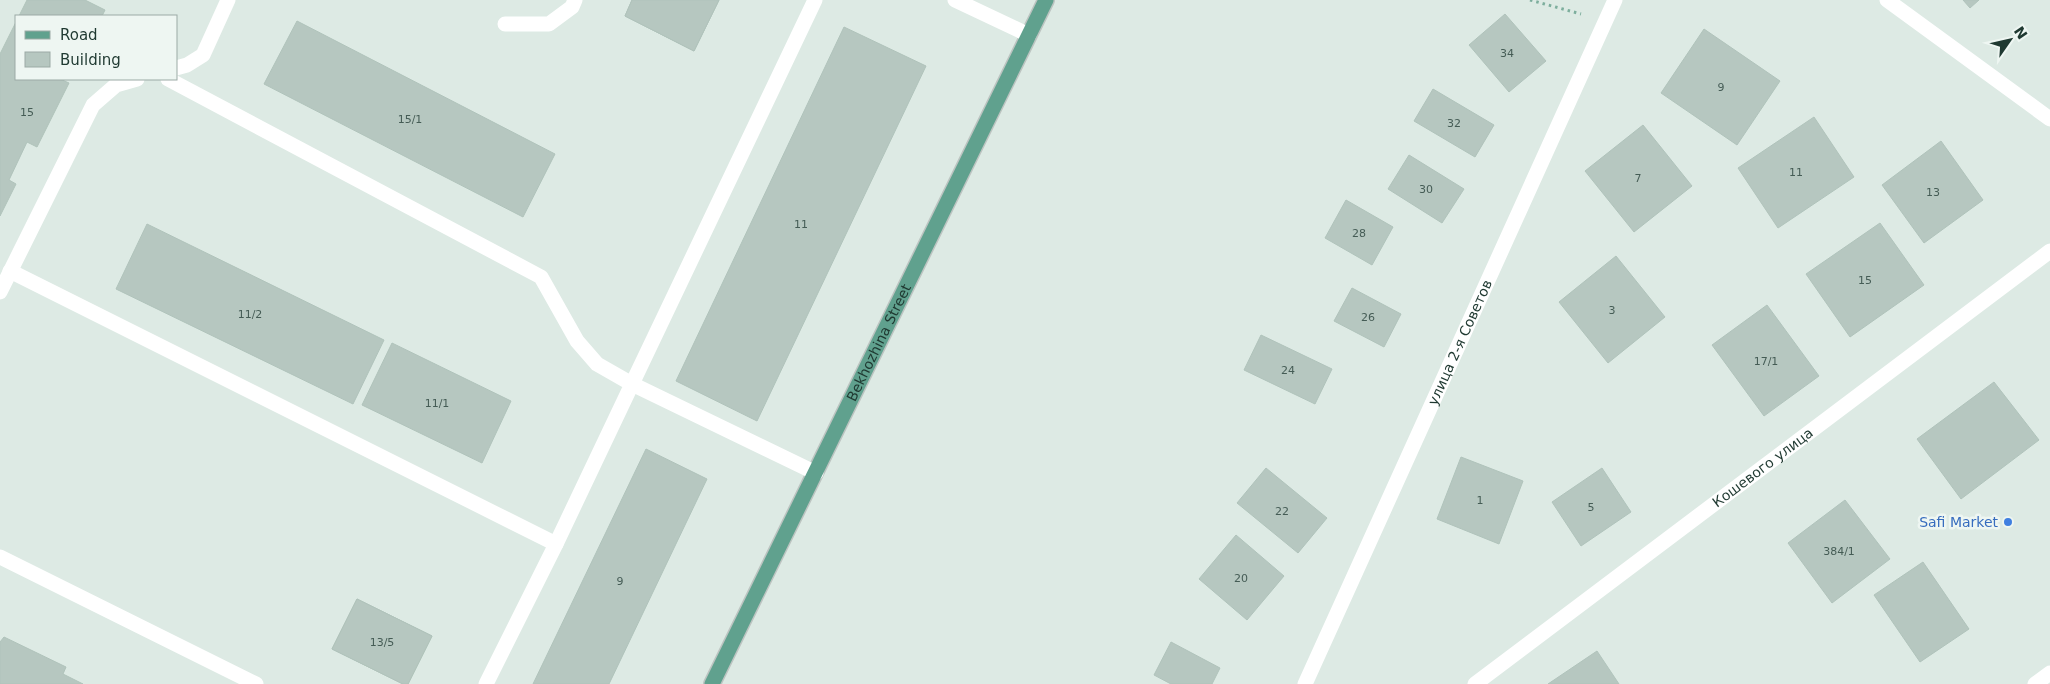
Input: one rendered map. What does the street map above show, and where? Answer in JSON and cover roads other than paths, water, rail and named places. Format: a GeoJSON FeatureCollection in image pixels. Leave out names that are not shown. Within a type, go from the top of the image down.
{"type":"FeatureCollection","features":[{"type":"Feature","properties":{"kind":"main road","name":"Bekhozhina Street"},"geometry":{"type":"LineString","coordinates":[[712,684],[1046,0]]}},
{"type":"Feature","properties":{"kind":"street"},"geometry":{"type":"LineString","coordinates":[[178,67],[187,65],[203,55],[228,0]]}},
{"type":"Feature","properties":{"kind":"street"},"geometry":{"type":"LineString","coordinates":[[505,24],[549,24],[572,7],[575,0]]}},
{"type":"Feature","properties":{"kind":"street"},"geometry":{"type":"LineString","coordinates":[[486,684],[556,544],[816,0]]}},
{"type":"Feature","properties":{"kind":"street"},"geometry":{"type":"LineString","coordinates":[[955,0],[1029,35]]}},
{"type":"Feature","properties":{"kind":"street","name":"улица 2-я Советов"},"geometry":{"type":"LineString","coordinates":[[1305,684],[1615,0]]}},
{"type":"Feature","properties":{"kind":"street"},"geometry":{"type":"LineString","coordinates":[[1887,0],[2050,119]]}},
{"type":"Feature","properties":{"kind":"street"},"geometry":{"type":"LineString","coordinates":[[0,292],[94,106],[116,85],[134,80]]}},
{"type":"Feature","properties":{"kind":"street"},"geometry":{"type":"LineString","coordinates":[[170,80],[542,276],[577,341],[597,364],[632,384],[816,474]]}},
{"type":"Feature","properties":{"kind":"street","name":"Кошевого улица"},"geometry":{"type":"LineString","coordinates":[[1474,684],[2050,251]]}},
{"type":"Feature","properties":{"kind":"street"},"geometry":{"type":"LineString","coordinates":[[10,271],[556,544]]}},
{"type":"Feature","properties":{"kind":"street"},"geometry":{"type":"LineString","coordinates":[[0,557],[256,684]]}},
{"type":"Feature","properties":{"kind":"street"},"geometry":{"type":"LineString","coordinates":[[2035,684],[2050,673]]}},
{"type":"Feature","properties":{"kind":"place","name":"Safi Market"},"geometry":{"type":"Point","coordinates":[2008,522]}}]}
